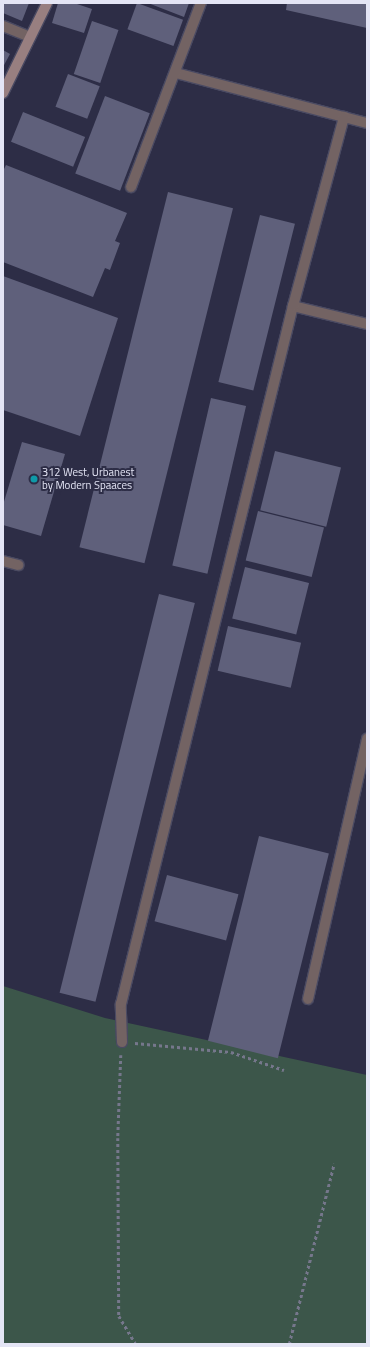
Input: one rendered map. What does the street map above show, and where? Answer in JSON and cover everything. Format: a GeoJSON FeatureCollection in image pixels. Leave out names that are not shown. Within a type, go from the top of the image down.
{"type":"FeatureCollection","features":[{"type":"Feature","properties":{"kind":"street"},"geometry":{"type":"LineString","coordinates":[[3,93],[47,3]]}},
{"type":"Feature","properties":{"kind":"street"},"geometry":{"type":"LineString","coordinates":[[131,187],[176,73],[201,3]]}},
{"type":"Feature","properties":{"kind":"street"},"geometry":{"type":"LineString","coordinates":[[3,26],[30,37]]}},
{"type":"Feature","properties":{"kind":"street"},"geometry":{"type":"LineString","coordinates":[[176,73],[367,123]]}},
{"type":"Feature","properties":{"kind":"street"},"geometry":{"type":"LineString","coordinates":[[122,1042],[121,1004],[293,306],[344,118]]}},
{"type":"Feature","properties":{"kind":"street"},"geometry":{"type":"LineString","coordinates":[[293,306],[367,324]]}},
{"type":"Feature","properties":{"kind":"street"},"geometry":{"type":"LineString","coordinates":[[3,561],[18,565]]}},
{"type":"Feature","properties":{"kind":"street"},"geometry":{"type":"LineString","coordinates":[[308,999],[367,739]]}},
{"type":"Feature","properties":{"kind":"path"},"geometry":{"type":"LineString","coordinates":[[136,1344],[119,1316],[118,1138],[122,1042],[231,1052],[284,1070]]}},
{"type":"Feature","properties":{"kind":"path"},"geometry":{"type":"LineString","coordinates":[[289,1344],[334,1164]]}},
{"type":"Feature","properties":{"kind":"green space"},"geometry":{"type":"Polygon","coordinates":[[[3,986],[105,1018],[367,1075],[367,1344],[3,1344],[3,986]]]}},
{"type":"Feature","properties":{"kind":"building"},"geometry":{"type":"Polygon","coordinates":[[[3,3],[29,3],[22,21],[3,13],[3,3]]]}},
{"type":"Feature","properties":{"kind":"building"},"geometry":{"type":"Polygon","coordinates":[[[58,3],[74,3],[92,9],[84,33],[52,23],[58,3]]]}},
{"type":"Feature","properties":{"kind":"building"},"geometry":{"type":"Polygon","coordinates":[[[137,3],[183,20],[173,46],[127,29],[137,3]]]}},
{"type":"Feature","properties":{"kind":"building"},"geometry":{"type":"Polygon","coordinates":[[[148,3],[189,3],[184,17],[148,3]]]}},
{"type":"Feature","properties":{"kind":"building"},"geometry":{"type":"Polygon","coordinates":[[[287,3],[367,3],[367,28],[286,10],[287,3]]]}},
{"type":"Feature","properties":{"kind":"building"},"geometry":{"type":"Polygon","coordinates":[[[92,21],[118,30],[100,83],[74,74],[92,21]]]}},
{"type":"Feature","properties":{"kind":"building"},"geometry":{"type":"Polygon","coordinates":[[[3,50],[10,54],[3,67],[3,50]]]}},
{"type":"Feature","properties":{"kind":"building"},"geometry":{"type":"Polygon","coordinates":[[[68,74],[100,86],[87,119],[55,107],[68,74]]]}},
{"type":"Feature","properties":{"kind":"building"},"geometry":{"type":"Polygon","coordinates":[[[105,96],[150,113],[120,191],[75,173],[105,96]]]}},
{"type":"Feature","properties":{"kind":"building"},"geometry":{"type":"Polygon","coordinates":[[[23,112],[85,137],[73,167],[11,142],[23,112]]]}},
{"type":"Feature","properties":{"kind":"building"},"geometry":{"type":"Polygon","coordinates":[[[6,165],[127,213],[115,241],[120,243],[110,270],[105,268],[93,297],[3,262],[3,171],[6,165]]]}},
{"type":"Feature","properties":{"kind":"building"},"geometry":{"type":"Polygon","coordinates":[[[168,192],[233,208],[144,563],[79,547],[168,192]]]}},
{"type":"Feature","properties":{"kind":"building"},"geometry":{"type":"Polygon","coordinates":[[[260,215],[295,224],[253,391],[218,382],[260,215]]]}},
{"type":"Feature","properties":{"kind":"building"},"geometry":{"type":"Polygon","coordinates":[[[3,276],[118,318],[80,436],[3,410],[3,276]]]}},
{"type":"Feature","properties":{"kind":"building"},"geometry":{"type":"Polygon","coordinates":[[[211,398],[246,406],[207,574],[172,566],[211,398]]]}},
{"type":"Feature","properties":{"kind":"building","name":"312 West, Urbanest by Modern Spaaces"},"geometry":{"type":"Polygon","coordinates":[[[22,442],[65,454],[41,536],[3,525],[3,505],[22,442]]]}},
{"type":"Feature","properties":{"kind":"building"},"geometry":{"type":"Polygon","coordinates":[[[275,451],[341,467],[326,527],[260,510],[275,451]]]}},
{"type":"Feature","properties":{"kind":"building"},"geometry":{"type":"Polygon","coordinates":[[[258,511],[324,527],[312,577],[246,560],[258,511]]]}},
{"type":"Feature","properties":{"kind":"building"},"geometry":{"type":"Polygon","coordinates":[[[245,567],[309,583],[296,634],[232,618],[245,567]]]}},
{"type":"Feature","properties":{"kind":"building"},"geometry":{"type":"Polygon","coordinates":[[[159,594],[195,603],[95,1002],[60,993],[159,594]]]}},
{"type":"Feature","properties":{"kind":"building"},"geometry":{"type":"Polygon","coordinates":[[[228,626],[301,643],[291,688],[218,671],[228,626]]]}},
{"type":"Feature","properties":{"kind":"building"},"geometry":{"type":"Polygon","coordinates":[[[259,836],[329,853],[278,1058],[208,1041],[259,836]]]}},
{"type":"Feature","properties":{"kind":"building"},"geometry":{"type":"Polygon","coordinates":[[[167,875],[238,894],[226,941],[155,921],[167,875]]]}},
{"type":"Feature","properties":{"kind":"place","name":"312 West, Urbanest by Modern Spaaces"},"geometry":{"type":"Point","coordinates":[34,479]}}]}
